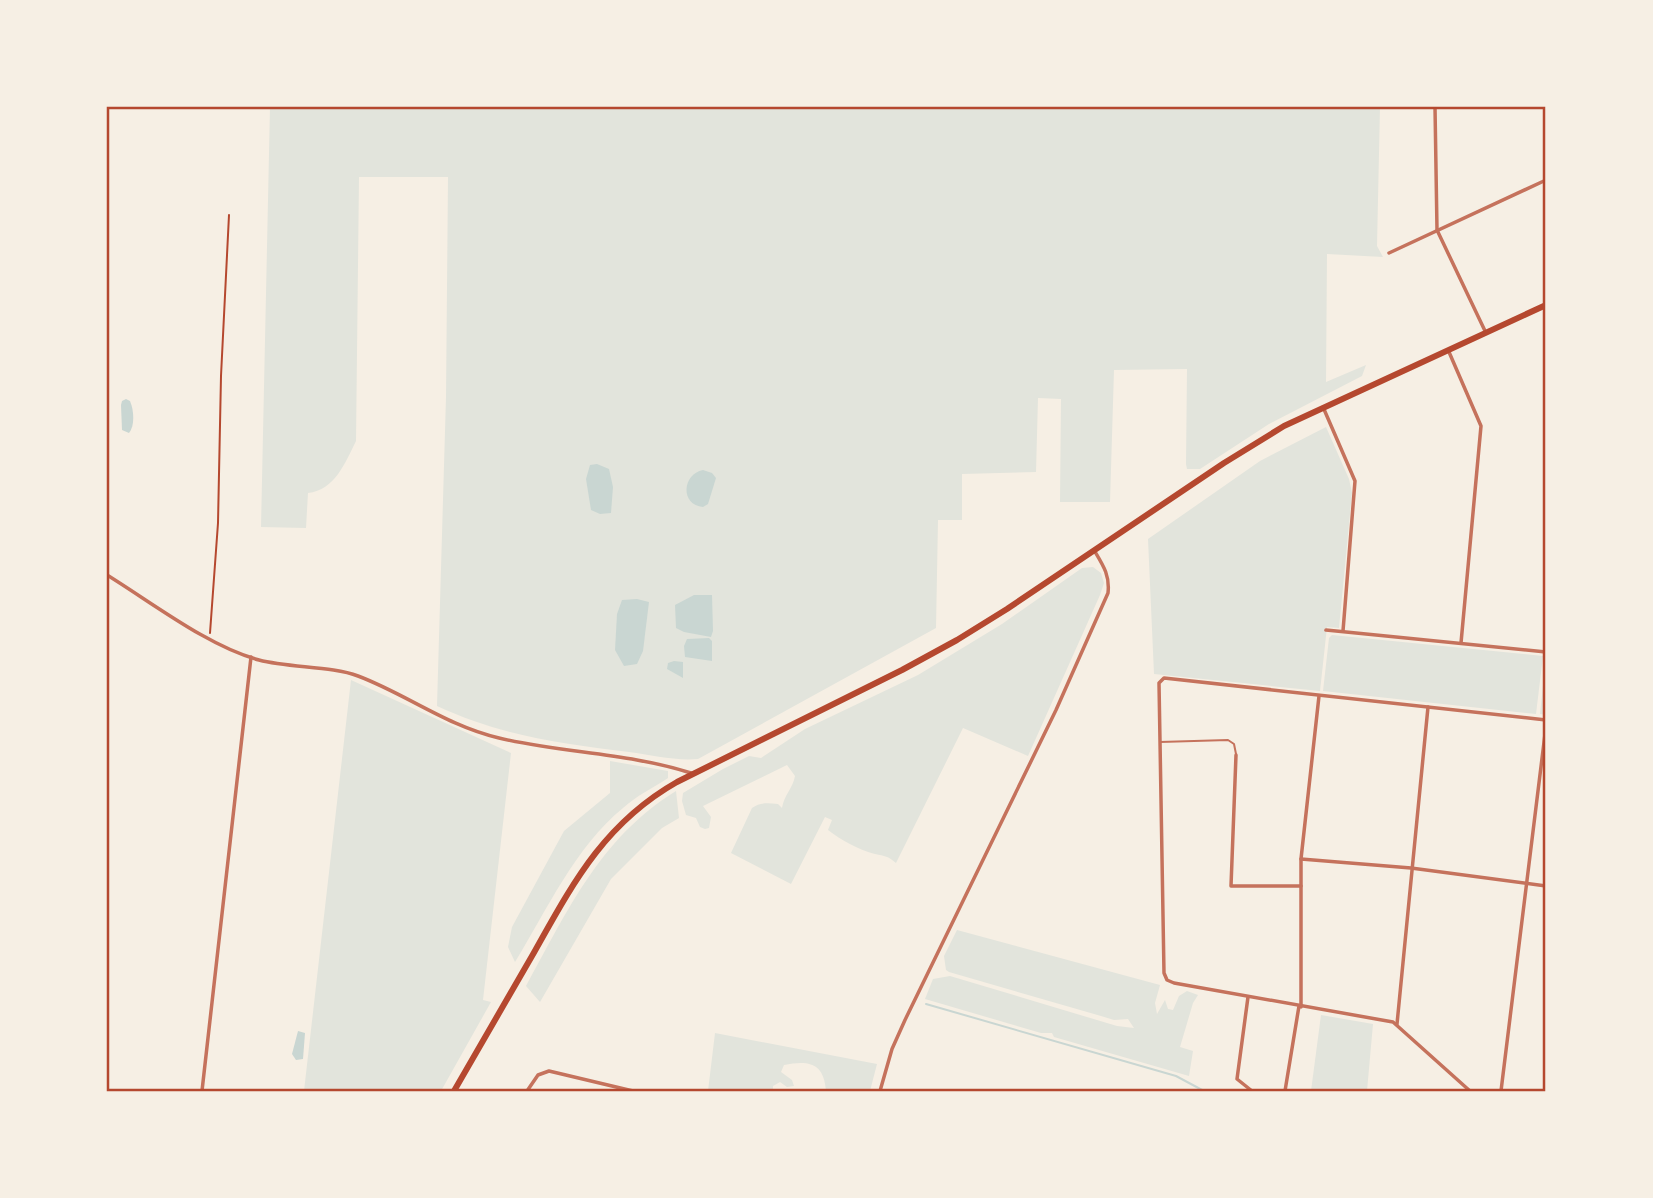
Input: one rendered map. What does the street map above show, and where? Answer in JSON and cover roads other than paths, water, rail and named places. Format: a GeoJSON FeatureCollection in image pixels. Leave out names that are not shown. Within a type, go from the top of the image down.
{"type":"FeatureCollection","features":[{"type":"Feature","properties":{"kind":"main road"},"geometry":{"type":"LineString","coordinates":[[454,1091],[589,860],[631,813],[662,791],[693,774],[930,655],[998,615],[1243,451],[1323,407],[1546,305]]}},
{"type":"Feature","properties":{"kind":"street"},"geometry":{"type":"LineString","coordinates":[[1435,107],[1437,230],[1486,333]]}},
{"type":"Feature","properties":{"kind":"street"},"geometry":{"type":"LineString","coordinates":[[1389,253],[1546,180]]}},
{"type":"Feature","properties":{"kind":"street"},"geometry":{"type":"LineString","coordinates":[[1448,350],[1482,426],[1461,643]]}},
{"type":"Feature","properties":{"kind":"street"},"geometry":{"type":"LineString","coordinates":[[1323,407],[1355,481],[1343,631]]}},
{"type":"Feature","properties":{"kind":"street"},"geometry":{"type":"LineString","coordinates":[[880,1091],[892,1049],[905,1020],[1026,772],[1108,593],[1110,582],[1107,571],[1094,550]]}},
{"type":"Feature","properties":{"kind":"street"},"geometry":{"type":"LineString","coordinates":[[107,575],[209,638],[251,657],[354,674],[453,723],[496,737],[569,751],[659,763],[693,774]]}},
{"type":"Feature","properties":{"kind":"street"},"geometry":{"type":"LineString","coordinates":[[1326,630],[1546,652]]}},
{"type":"Feature","properties":{"kind":"street"},"geometry":{"type":"LineString","coordinates":[[202,1091],[251,657]]}},
{"type":"Feature","properties":{"kind":"street"},"geometry":{"type":"LineString","coordinates":[[1470,1091],[1397,1024],[1174,984],[1166,977],[1159,742],[1160,681],[1164,678],[1546,720]]}},
{"type":"Feature","properties":{"kind":"street"},"geometry":{"type":"LineString","coordinates":[[1285,1091],[1300,1007],[1301,859],[1319,696]]}},
{"type":"Feature","properties":{"kind":"street"},"geometry":{"type":"LineString","coordinates":[[1397,1024],[1428,707]]}},
{"type":"Feature","properties":{"kind":"street"},"geometry":{"type":"LineString","coordinates":[[1501,1091],[1546,726]]}},
{"type":"Feature","properties":{"kind":"street"},"geometry":{"type":"LineString","coordinates":[[1236,755],[1231,886],[1301,886]]}},
{"type":"Feature","properties":{"kind":"street"},"geometry":{"type":"LineString","coordinates":[[1301,859],[1411,868],[1546,887]]}},
{"type":"Feature","properties":{"kind":"street"},"geometry":{"type":"LineString","coordinates":[[1248,997],[1237,1079],[1252,1091]]}},
{"type":"Feature","properties":{"kind":"street"},"geometry":{"type":"LineString","coordinates":[[527,1091],[538,1074],[549,1071],[633,1091]]}},
{"type":"Feature","properties":{"kind":"lane"},"geometry":{"type":"LineString","coordinates":[[1159,742],[1228,740],[1234,744],[1236,755]]}},
{"type":"Feature","properties":{"kind":"waterway"},"geometry":{"type":"LineString","coordinates":[[926,1004],[1176,1076],[1204,1091]]}}]}
